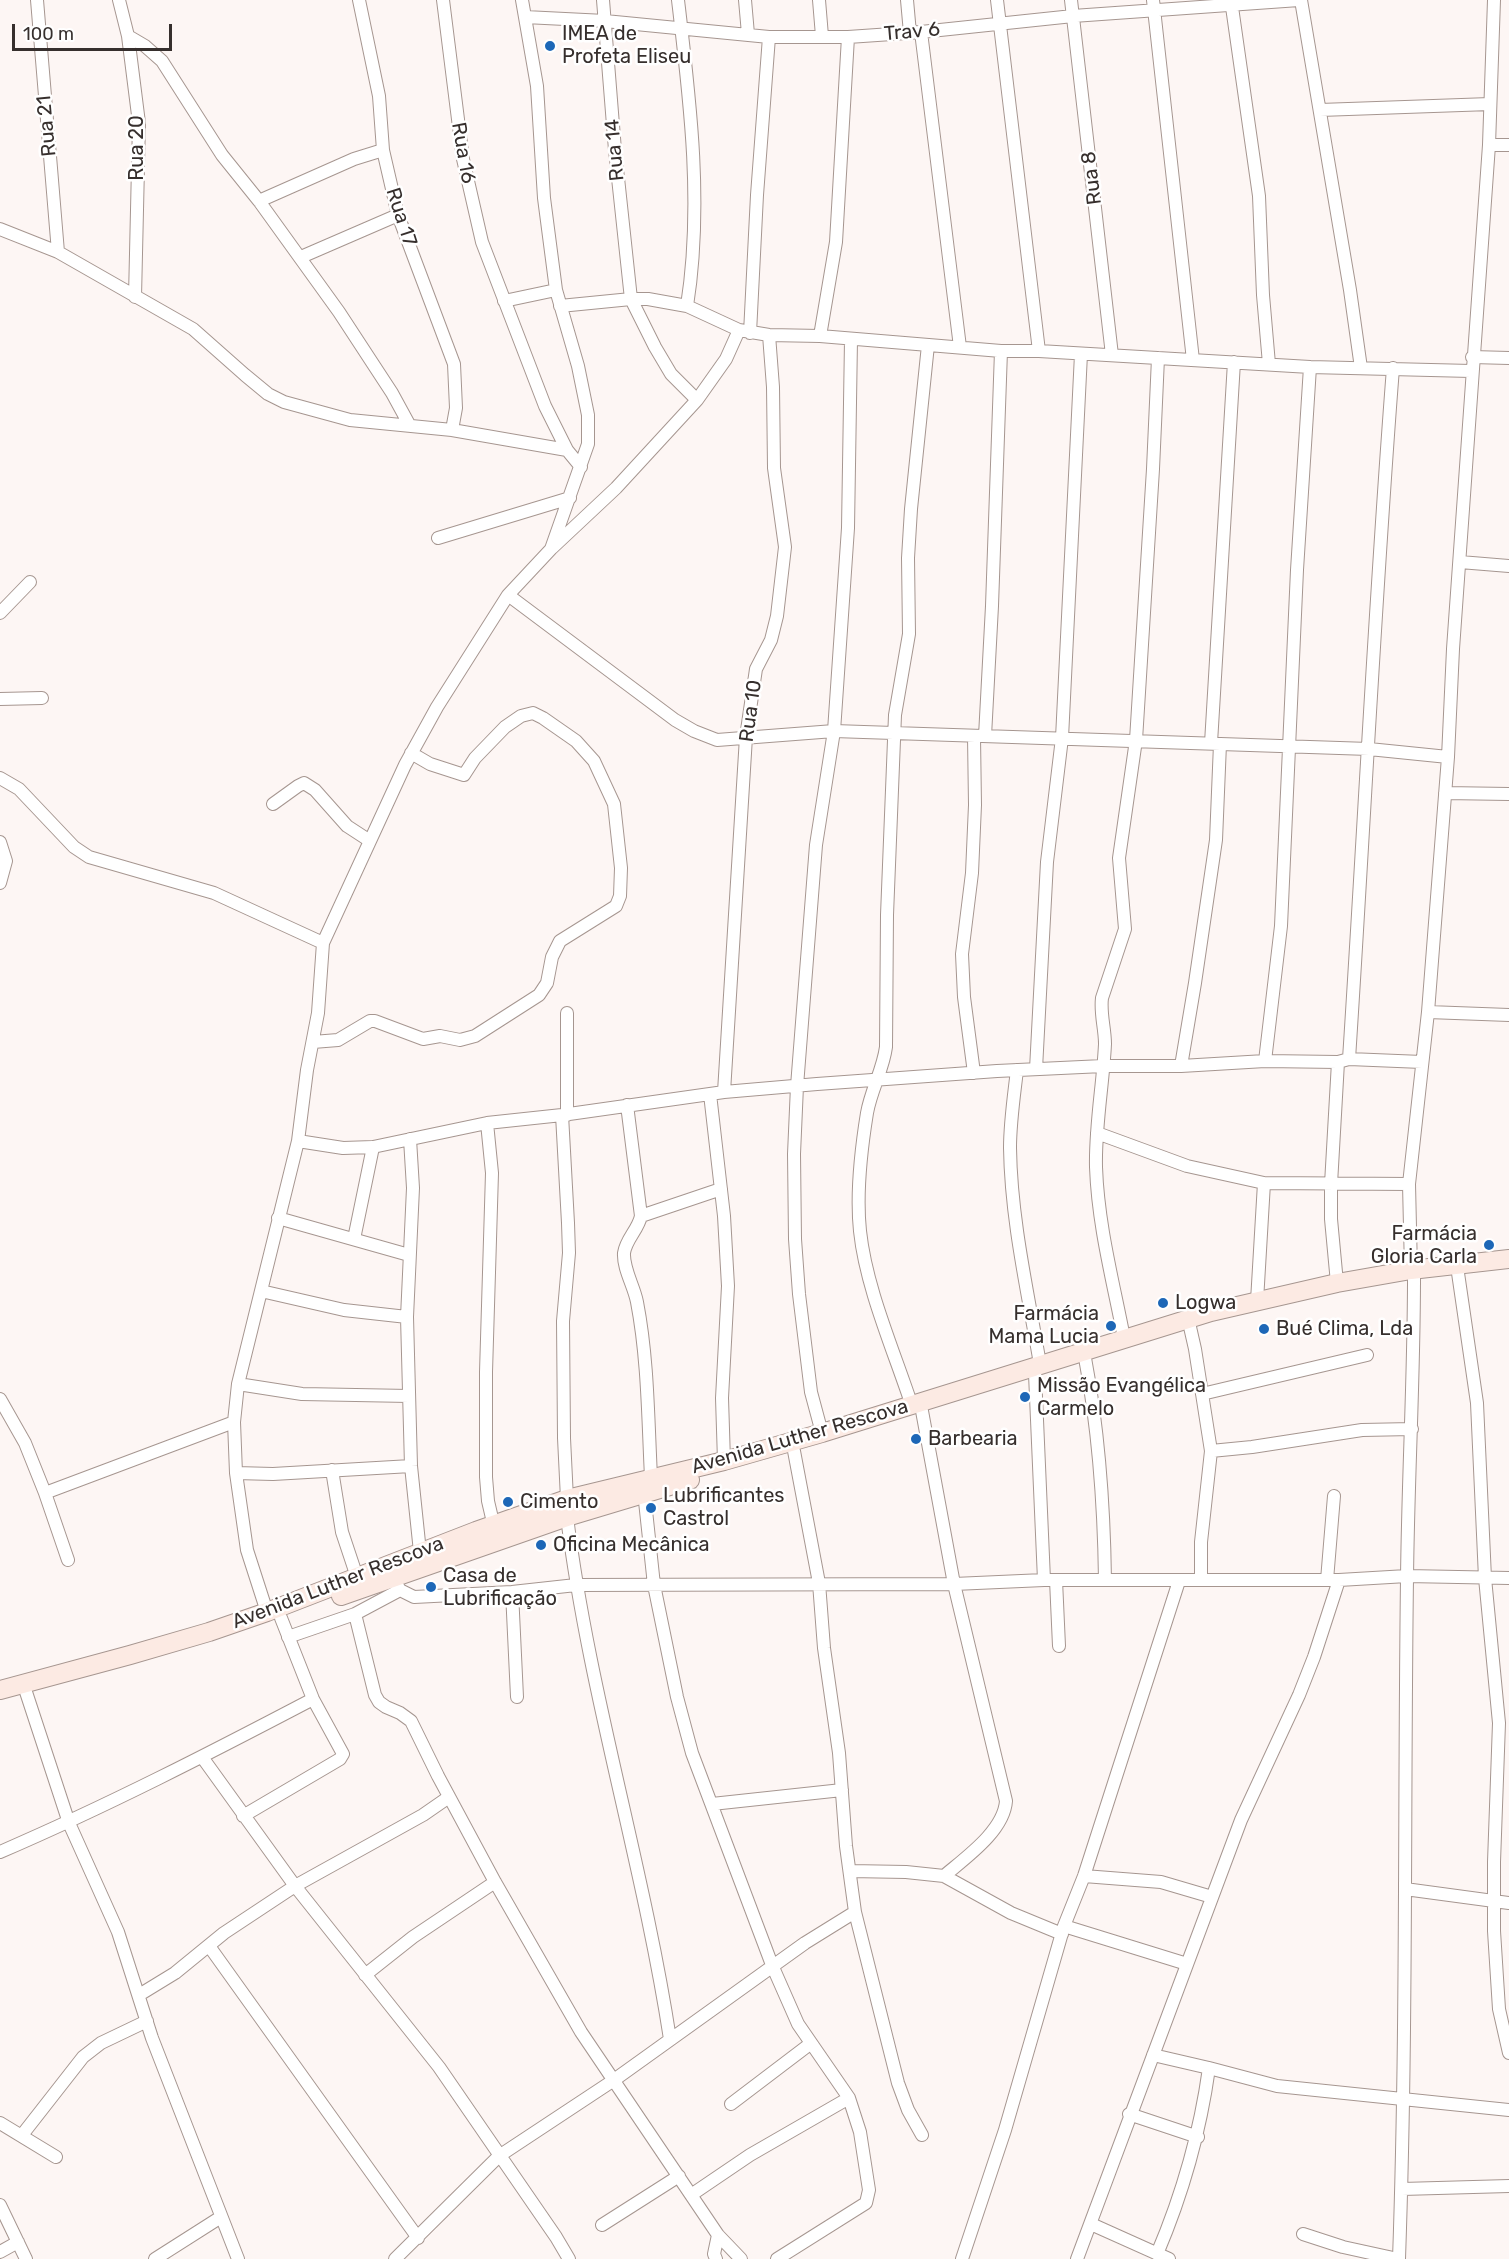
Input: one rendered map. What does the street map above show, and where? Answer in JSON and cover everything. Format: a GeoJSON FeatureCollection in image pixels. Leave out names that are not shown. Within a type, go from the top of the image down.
{"type":"FeatureCollection","features":[{"type":"Feature","properties":{"kind":"main road","name":"Avenida Luther Rescova"},"geometry":{"type":"LineString","coordinates":[[647,1485],[794,1451],[1124,1338],[1257,1301],[1337,1283],[1509,1259]]}},
{"type":"Feature","properties":{"kind":"main road","name":"Avenida Luther Rescova"},"geometry":{"type":"LineString","coordinates":[[1038,1369],[1085,1359],[1190,1327],[1412,1274],[1509,1269]]}},
{"type":"Feature","properties":{"kind":"main road","name":"Avenida Luther Rescova"},"geometry":{"type":"LineString","coordinates":[[0,1699],[99,1673],[274,1615],[357,1577],[420,1552],[495,1533],[567,1508],[724,1461],[917,1408]]}},
{"type":"Feature","properties":{"kind":"main road","name":"Avenida Luther Rescova"},"geometry":{"type":"LineString","coordinates":[[0,1690],[397,1584],[495,1533]]}},
{"type":"Feature","properties":{"kind":"street","name":"Rua 21"},"geometry":{"type":"LineString","coordinates":[[37,0],[58,252]]}},
{"type":"Feature","properties":{"kind":"street","name":"Rua 20"},"geometry":{"type":"LineString","coordinates":[[119,0],[128,36],[139,123],[135,297]]}},
{"type":"Feature","properties":{"kind":"street","name":"Rua 17"},"geometry":{"type":"LineString","coordinates":[[359,0],[379,96],[383,150],[398,215],[454,364],[456,408],[452,430]]}},
{"type":"Feature","properties":{"kind":"street","name":"Rua 16"},"geometry":{"type":"LineString","coordinates":[[443,0],[463,159],[482,243],[545,406],[567,450],[581,467]]}},
{"type":"Feature","properties":{"kind":"street"},"geometry":{"type":"LineString","coordinates":[[522,0],[537,86],[544,198],[556,290],[578,366],[588,415],[588,444],[551,549]]}},
{"type":"Feature","properties":{"kind":"street","name":"Rua 14"},"geometry":{"type":"LineString","coordinates":[[603,0],[615,150],[632,299],[671,374],[697,400]]}},
{"type":"Feature","properties":{"kind":"street"},"geometry":{"type":"LineString","coordinates":[[678,0],[690,102],[693,177],[693,268],[687,306]]}},
{"type":"Feature","properties":{"kind":"street"},"geometry":{"type":"LineString","coordinates":[[745,0],[748,34]]}},
{"type":"Feature","properties":{"kind":"street"},"geometry":{"type":"LineString","coordinates":[[819,0],[822,36]]}},
{"type":"Feature","properties":{"kind":"street"},"geometry":{"type":"LineString","coordinates":[[907,0],[916,32],[960,347]]}},
{"type":"Feature","properties":{"kind":"street"},"geometry":{"type":"LineString","coordinates":[[997,0],[1039,351]]}},
{"type":"Feature","properties":{"kind":"street","name":"Rua 8"},"geometry":{"type":"LineString","coordinates":[[1071,0],[1112,355]]}},
{"type":"Feature","properties":{"kind":"street"},"geometry":{"type":"LineString","coordinates":[[1300,0],[1361,368]]}},
{"type":"Feature","properties":{"kind":"street","name":"Trav 6"},"geometry":{"type":"LineString","coordinates":[[525,17],[681,27],[769,37],[848,37],[916,32],[1153,6],[1300,0]]}},
{"type":"Feature","properties":{"kind":"street"},"geometry":{"type":"LineString","coordinates":[[1304,2234],[1343,2247],[1398,2259],[1402,2189],[1407,1576],[1412,1429],[1412,1274],[1409,1184],[1428,1012],[1448,757],[1471,371],[1489,145],[1494,0]]}},
{"type":"Feature","properties":{"kind":"street"},"geometry":{"type":"LineString","coordinates":[[1232,2],[1259,196],[1263,295],[1269,364]]}},
{"type":"Feature","properties":{"kind":"street"},"geometry":{"type":"LineString","coordinates":[[1153,6],[1193,360]]}},
{"type":"Feature","properties":{"kind":"street"},"geometry":{"type":"LineString","coordinates":[[128,36],[145,46],[162,61],[222,155],[301,257],[393,393],[410,426]]}},
{"type":"Feature","properties":{"kind":"street"},"geometry":{"type":"LineString","coordinates":[[243,1816],[340,1758],[343,1754],[313,1699],[288,1637],[274,1615],[247,1550],[236,1473],[234,1422],[238,1384],[298,1141],[307,1070],[318,1013],[323,943],[411,753],[437,707],[508,595],[551,549],[616,488],[697,400],[744,331],[769,37]]}},
{"type":"Feature","properties":{"kind":"street"},"geometry":{"type":"LineString","coordinates":[[820,336],[836,242],[848,37]]}},
{"type":"Feature","properties":{"kind":"street"},"geometry":{"type":"LineString","coordinates":[[1320,110],[1490,104]]}},
{"type":"Feature","properties":{"kind":"street"},"geometry":{"type":"LineString","coordinates":[[1489,145],[1509,145]]}},
{"type":"Feature","properties":{"kind":"street"},"geometry":{"type":"LineString","coordinates":[[259,201],[354,159],[383,150]]}},
{"type":"Feature","properties":{"kind":"street"},"geometry":{"type":"LineString","coordinates":[[301,257],[398,215]]}},
{"type":"Feature","properties":{"kind":"street"},"geometry":{"type":"LineString","coordinates":[[0,230],[58,252],[193,329],[257,385],[284,402],[350,420],[452,430],[567,450]]}},
{"type":"Feature","properties":{"kind":"street"},"geometry":{"type":"LineString","coordinates":[[504,301],[556,290]]}},
{"type":"Feature","properties":{"kind":"street"},"geometry":{"type":"LineString","coordinates":[[560,306],[632,299],[658,301],[687,306],[744,331],[769,335],[820,336],[1001,351],[1112,355],[1310,368],[1471,371]]}},
{"type":"Feature","properties":{"kind":"street","name":"Rua 10"},"geometry":{"type":"LineString","coordinates":[[724,1092],[746,737],[756,669],[771,640],[777,616],[785,548],[774,468],[773,387],[769,335]]}},
{"type":"Feature","properties":{"kind":"street"},"geometry":{"type":"LineString","coordinates":[[822,1433],[811,1392],[799,1294],[794,1191],[797,1086],[816,845],[834,731],[848,528],[851,339]]}},
{"type":"Feature","properties":{"kind":"street"},"geometry":{"type":"LineString","coordinates":[[928,345],[911,509],[908,558],[909,634],[895,715],[887,915],[886,1047],[867,1113],[859,1191],[860,1233],[872,1283],[917,1408],[954,1584],[1006,1801],[1002,1819],[944,1876]]}},
{"type":"Feature","properties":{"kind":"street"},"geometry":{"type":"LineString","coordinates":[[974,1073],[964,997],[962,954],[972,873],[979,737],[992,606],[1001,351]]}},
{"type":"Feature","properties":{"kind":"street"},"geometry":{"type":"LineString","coordinates":[[1036,1069],[1047,862],[1062,738],[1081,354]]}},
{"type":"Feature","properties":{"kind":"street"},"geometry":{"type":"LineString","coordinates":[[1472,357],[1509,358]]}},
{"type":"Feature","properties":{"kind":"street"},"geometry":{"type":"LineString","coordinates":[[1124,1338],[1102,1229],[1097,1175],[1097,1133],[1105,1028],[1101,1008],[1102,998],[1125,929],[1119,858],[1136,740],[1158,358]]}},
{"type":"Feature","properties":{"kind":"street"},"geometry":{"type":"LineString","coordinates":[[1181,1066],[1216,840],[1215,744],[1234,362]]}},
{"type":"Feature","properties":{"kind":"street"},"geometry":{"type":"LineString","coordinates":[[1265,1061],[1281,926],[1310,368]]}},
{"type":"Feature","properties":{"kind":"street"},"geometry":{"type":"LineString","coordinates":[[1337,1283],[1331,1218],[1331,1184],[1344,1060],[1369,749],[1380,538],[1393,368]]}},
{"type":"Feature","properties":{"kind":"street"},"geometry":{"type":"LineString","coordinates":[[438,538],[570,498]]}},
{"type":"Feature","properties":{"kind":"street"},"geometry":{"type":"LineString","coordinates":[[1460,562],[1509,566]]}},
{"type":"Feature","properties":{"kind":"street"},"geometry":{"type":"LineString","coordinates":[[0,613],[30,582]]}},
{"type":"Feature","properties":{"kind":"street"},"geometry":{"type":"LineString","coordinates":[[508,595],[675,720],[717,740],[834,731],[1369,749],[1448,757]]}},
{"type":"Feature","properties":{"kind":"street"},"geometry":{"type":"LineString","coordinates":[[0,699],[42,698]]}},
{"type":"Feature","properties":{"kind":"street"},"geometry":{"type":"LineString","coordinates":[[313,1042],[338,1040],[370,1021],[423,1039],[440,1036],[460,1040],[475,1036],[538,995],[547,983],[552,957],[560,941],[616,906],[620,896],[621,868],[614,804],[594,761],[576,741],[543,718],[533,713],[520,716],[505,727],[475,758],[464,775],[430,764],[411,753]]}},
{"type":"Feature","properties":{"kind":"street"},"geometry":{"type":"LineString","coordinates":[[0,778],[19,789],[74,847],[89,857],[214,893],[323,943]]}},
{"type":"Feature","properties":{"kind":"street"},"geometry":{"type":"LineString","coordinates":[[273,804],[304,783],[315,790],[347,826],[370,841]]}},
{"type":"Feature","properties":{"kind":"street"},"geometry":{"type":"LineString","coordinates":[[1445,793],[1509,794]]}},
{"type":"Feature","properties":{"kind":"street"},"geometry":{"type":"LineString","coordinates":[[0,842],[6,861],[1,878]]}},
{"type":"Feature","properties":{"kind":"street"},"geometry":{"type":"LineString","coordinates":[[1428,1012],[1509,1015]]}},
{"type":"Feature","properties":{"kind":"street"},"geometry":{"type":"LineString","coordinates":[[567,1013],[565,1115],[568,1253],[563,1321],[567,1508],[576,1585],[655,1957],[670,2039]]}},
{"type":"Feature","properties":{"kind":"street"},"geometry":{"type":"LineString","coordinates":[[298,1141],[343,1148],[373,1147],[487,1123],[565,1115],[724,1092],[974,1073],[1265,1061],[1422,1062]]}},
{"type":"Feature","properties":{"kind":"street"},"geometry":{"type":"LineString","coordinates":[[1017,1070],[1011,1127],[1013,1190],[1038,1369],[1050,1580],[1059,1646]]}},
{"type":"Feature","properties":{"kind":"street"},"geometry":{"type":"LineString","coordinates":[[710,1094],[721,1189],[728,1286],[722,1398],[724,1461]]}},
{"type":"Feature","properties":{"kind":"street"},"geometry":{"type":"LineString","coordinates":[[627,1105],[642,1216],[639,1226],[627,1243],[624,1259],[637,1302],[647,1391],[647,1485],[654,1585],[686,1731],[772,1965],[798,2024],[849,2098],[860,2132],[869,2190],[866,2203],[777,2259]]}},
{"type":"Feature","properties":{"kind":"street"},"geometry":{"type":"LineString","coordinates":[[487,1123],[492,1173],[486,1362],[486,1477],[495,1533]]}},
{"type":"Feature","properties":{"kind":"street"},"geometry":{"type":"LineString","coordinates":[[1097,1133],[1187,1166],[1264,1183],[1409,1184]]}},
{"type":"Feature","properties":{"kind":"street"},"geometry":{"type":"LineString","coordinates":[[410,1139],[413,1188],[407,1317],[411,1466],[420,1552]]}},
{"type":"Feature","properties":{"kind":"street"},"geometry":{"type":"LineString","coordinates":[[354,1239],[373,1147]]}},
{"type":"Feature","properties":{"kind":"street"},"geometry":{"type":"LineString","coordinates":[[1257,1301],[1264,1183]]}},
{"type":"Feature","properties":{"kind":"street"},"geometry":{"type":"LineString","coordinates":[[642,1216],[721,1189]]}},
{"type":"Feature","properties":{"kind":"street"},"geometry":{"type":"LineString","coordinates":[[278,1218],[409,1255]]}},
{"type":"Feature","properties":{"kind":"street"},"geometry":{"type":"LineString","coordinates":[[1458,1273],[1477,1403],[1485,1578],[1499,1723],[1494,1900],[1497,1991],[1509,2054]]}},
{"type":"Feature","properties":{"kind":"street"},"geometry":{"type":"LineString","coordinates":[[261,1292],[344,1310],[407,1317]]}},
{"type":"Feature","properties":{"kind":"street"},"geometry":{"type":"LineString","coordinates":[[1190,1327],[1210,1450],[1200,1542],[1201,1580]]}},
{"type":"Feature","properties":{"kind":"street"},"geometry":{"type":"LineString","coordinates":[[1202,1394],[1366,1355]]}},
{"type":"Feature","properties":{"kind":"street"},"geometry":{"type":"LineString","coordinates":[[1085,1359],[1101,1465],[1105,1580]]}},
{"type":"Feature","properties":{"kind":"street"},"geometry":{"type":"LineString","coordinates":[[238,1384],[302,1394],[409,1396]]}},
{"type":"Feature","properties":{"kind":"street"},"geometry":{"type":"LineString","coordinates":[[0,1399],[25,1443],[68,1560]]}},
{"type":"Feature","properties":{"kind":"street"},"geometry":{"type":"LineString","coordinates":[[45,1493],[234,1422]]}},
{"type":"Feature","properties":{"kind":"street"},"geometry":{"type":"LineString","coordinates":[[1210,1450],[1252,1447],[1362,1431],[1412,1429]]}},
{"type":"Feature","properties":{"kind":"street"},"geometry":{"type":"LineString","coordinates":[[794,1451],[819,1583],[824,1648],[855,1912],[898,2083],[908,2110],[922,2135]]}},
{"type":"Feature","properties":{"kind":"street"},"geometry":{"type":"LineString","coordinates":[[236,1473],[411,1466]]}},
{"type":"Feature","properties":{"kind":"street"},"geometry":{"type":"LineString","coordinates":[[332,1470],[342,1532],[357,1577]]}},
{"type":"Feature","properties":{"kind":"street"},"geometry":{"type":"LineString","coordinates":[[1077,2259],[1129,2114],[1241,1820],[1314,1658],[1333,1580],[1334,1496]]}},
{"type":"Feature","properties":{"kind":"street"},"geometry":{"type":"LineString","coordinates":[[288,1637],[355,1614],[397,1584],[414,1597],[512,1592],[576,1585],[954,1584],[1050,1580],[1333,1580],[1407,1576],[1509,1578]]}},
{"type":"Feature","properties":{"kind":"street"},"geometry":{"type":"LineString","coordinates":[[962,2259],[1005,2130],[1063,1930],[1084,1876],[1179,1581]]}},
{"type":"Feature","properties":{"kind":"street"},"geometry":{"type":"LineString","coordinates":[[512,1592],[517,1697]]}},
{"type":"Feature","properties":{"kind":"street"},"geometry":{"type":"LineString","coordinates":[[355,1614],[378,1701],[411,1722],[495,1882],[571,2015],[718,2235],[741,2259]]}},
{"type":"Feature","properties":{"kind":"street"},"geometry":{"type":"LineString","coordinates":[[26,1692],[69,1823],[117,1932],[147,2020],[238,2259]]}},
{"type":"Feature","properties":{"kind":"street"},"geometry":{"type":"LineString","coordinates":[[0,1852],[69,1823],[313,1699]]}},
{"type":"Feature","properties":{"kind":"street"},"geometry":{"type":"LineString","coordinates":[[202,1757],[295,1886],[439,2067],[556,2236],[569,2259]]}},
{"type":"Feature","properties":{"kind":"street"},"geometry":{"type":"LineString","coordinates":[[712,1804],[842,1790]]}},
{"type":"Feature","properties":{"kind":"street"},"geometry":{"type":"LineString","coordinates":[[139,1995],[175,1973],[224,1933],[295,1886],[423,1815],[449,1797]]}},
{"type":"Feature","properties":{"kind":"street"},"geometry":{"type":"LineString","coordinates":[[850,1872],[906,1872],[944,1876],[1011,1913],[1063,1930],[1187,1964]]}},
{"type":"Feature","properties":{"kind":"street"},"geometry":{"type":"LineString","coordinates":[[1084,1876],[1161,1882],[1212,1896]]}},
{"type":"Feature","properties":{"kind":"street"},"geometry":{"type":"LineString","coordinates":[[365,1975],[412,1936],[495,1882]]}},
{"type":"Feature","properties":{"kind":"street"},"geometry":{"type":"LineString","coordinates":[[1405,1889],[1509,1903]]}},
{"type":"Feature","properties":{"kind":"street"},"geometry":{"type":"LineString","coordinates":[[395,2259],[499,2156],[614,2080],[772,1965],[855,1912]]}},
{"type":"Feature","properties":{"kind":"street"},"geometry":{"type":"LineString","coordinates":[[209,1946],[418,2238]]}},
{"type":"Feature","properties":{"kind":"street"},"geometry":{"type":"LineString","coordinates":[[22,2135],[83,2057],[101,2043],[147,2020]]}},
{"type":"Feature","properties":{"kind":"street"},"geometry":{"type":"LineString","coordinates":[[731,2104],[810,2044]]}},
{"type":"Feature","properties":{"kind":"street"},"geometry":{"type":"LineString","coordinates":[[1152,2055],[1276,2086],[1509,2110]]}},
{"type":"Feature","properties":{"kind":"street"},"geometry":{"type":"LineString","coordinates":[[1091,2224],[1163,2256],[1198,2137],[1209,2068]]}},
{"type":"Feature","properties":{"kind":"street"},"geometry":{"type":"LineString","coordinates":[[691,2195],[760,2149],[849,2098]]}},
{"type":"Feature","properties":{"kind":"street"},"geometry":{"type":"LineString","coordinates":[[1129,2114],[1198,2137]]}},
{"type":"Feature","properties":{"kind":"street"},"geometry":{"type":"LineString","coordinates":[[0,2123],[56,2157]]}},
{"type":"Feature","properties":{"kind":"street"},"geometry":{"type":"LineString","coordinates":[[602,2225],[679,2176]]}},
{"type":"Feature","properties":{"kind":"street"},"geometry":{"type":"LineString","coordinates":[[1402,2189],[1509,2186]]}},
{"type":"Feature","properties":{"kind":"street"},"geometry":{"type":"LineString","coordinates":[[0,2205],[26,2259]]}},
{"type":"Feature","properties":{"kind":"street"},"geometry":{"type":"LineString","coordinates":[[155,2259],[221,2217]]}},
{"type":"Feature","properties":{"kind":"street"},"geometry":{"type":"LineString","coordinates":[[716,2259],[714,2254],[718,2235]]}},
{"type":"Feature","properties":{"kind":"street"},"geometry":{"type":"LineString","coordinates":[[0,2252],[18,2242]]}},
{"type":"Feature","properties":{"kind":"place","name":"IMEA de Profeta Eliseu"},"geometry":{"type":"Point","coordinates":[550,46]}},
{"type":"Feature","properties":{"kind":"place","name":"Farmácia Gloria Carla"},"geometry":{"type":"Point","coordinates":[1489,1245]}},
{"type":"Feature","properties":{"kind":"place","name":"Logwa"},"geometry":{"type":"Point","coordinates":[1163,1303]}},
{"type":"Feature","properties":{"kind":"place","name":"Farmácia Mama Lucia"},"geometry":{"type":"Point","coordinates":[1111,1326]}},
{"type":"Feature","properties":{"kind":"place","name":"Bué Clima, Lda"},"geometry":{"type":"Point","coordinates":[1264,1329]}},
{"type":"Feature","properties":{"kind":"place","name":"Missão Evangélica Carmelo"},"geometry":{"type":"Point","coordinates":[1025,1397]}},
{"type":"Feature","properties":{"kind":"place","name":"Barbearia"},"geometry":{"type":"Point","coordinates":[916,1439]}},
{"type":"Feature","properties":{"kind":"place","name":"Cimento"},"geometry":{"type":"Point","coordinates":[508,1502]}},
{"type":"Feature","properties":{"kind":"place","name":"Lubrificantes Castrol"},"geometry":{"type":"Point","coordinates":[651,1508]}},
{"type":"Feature","properties":{"kind":"place","name":"Oficina Mecânica"},"geometry":{"type":"Point","coordinates":[541,1545]}},
{"type":"Feature","properties":{"kind":"place","name":"Casa de Lubrificação"},"geometry":{"type":"Point","coordinates":[431,1587]}}]}
